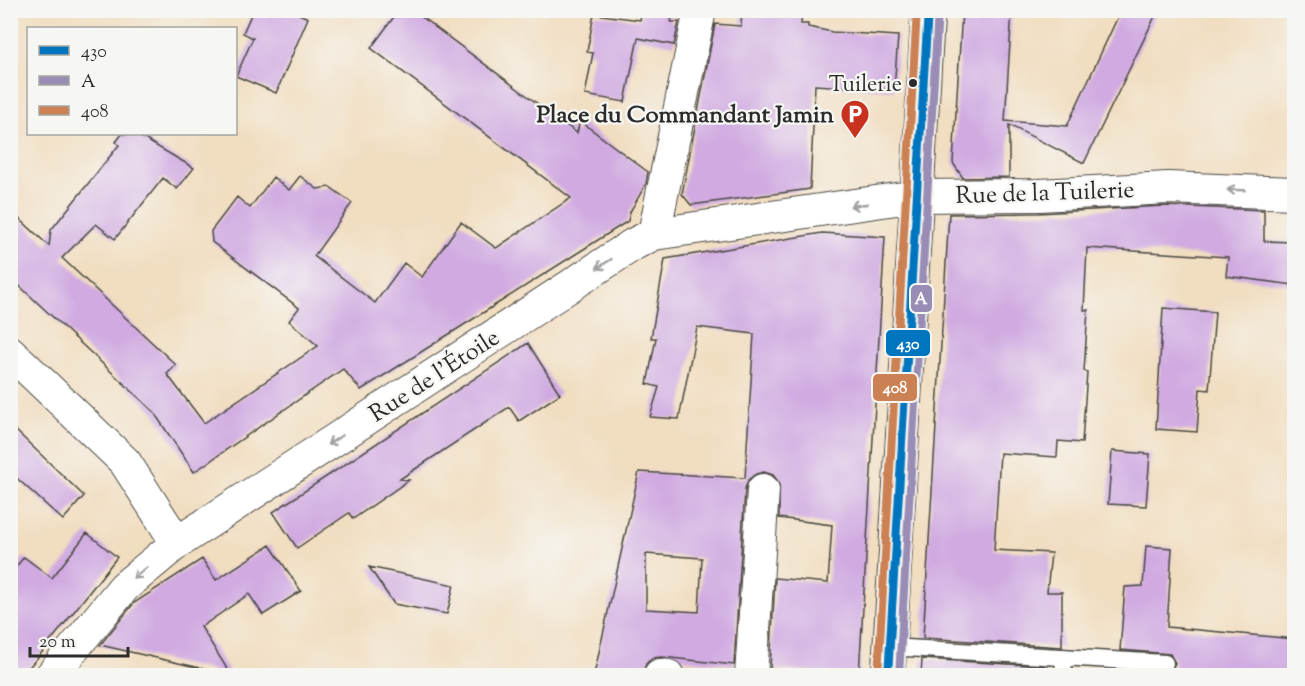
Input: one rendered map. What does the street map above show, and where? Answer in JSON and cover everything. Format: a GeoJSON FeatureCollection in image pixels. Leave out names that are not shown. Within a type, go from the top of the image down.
{"type":"FeatureCollection","features":[{"type":"Feature","properties":{"kind":"main road"},"geometry":{"type":"LineString","coordinates":[[889,661],[928,10]]}},
{"type":"Feature","properties":{"kind":"street"},"geometry":{"type":"LineString","coordinates":[[654,234],[700,10]]}},
{"type":"Feature","properties":{"kind":"street","name":"Rue de la Tuilerie"},"geometry":{"type":"LineString","coordinates":[[654,234],[917,196],[1039,195],[1168,188],[1294,193]]}},
{"type":"Feature","properties":{"kind":"street","name":"Rue de l’Étoile"},"geometry":{"type":"LineString","coordinates":[[51,675],[124,586],[177,543],[634,244],[654,234]]}},
{"type":"Feature","properties":{"kind":"street"},"geometry":{"type":"LineString","coordinates":[[10,352],[125,462],[177,543]]}},
{"type":"Feature","properties":{"kind":"street"},"geometry":{"type":"LineString","coordinates":[[751,675],[763,490]]}},
{"type":"Feature","properties":{"kind":"street"},"geometry":{"type":"LineString","coordinates":[[660,675],[668,675]]}},
{"type":"Feature","properties":{"kind":"lane"},"geometry":{"type":"LineString","coordinates":[[889,661],[1064,657],[1165,663]]}},
{"type":"Feature","properties":{"kind":"lane"},"geometry":{"type":"LineString","coordinates":[[1063,675],[1064,657]]}},
{"type":"Feature","properties":{"kind":"building"},"geometry":{"type":"Polygon","coordinates":[[[253,10],[290,10],[308,18],[276,93],[237,76],[253,38],[243,33],[253,10]]]}},
{"type":"Feature","properties":{"kind":"building"},"geometry":{"type":"Polygon","coordinates":[[[399,10],[412,10],[577,133],[580,121],[648,172],[646,184],[630,212],[628,221],[361,390],[343,369],[194,472],[153,411],[10,277],[10,210],[49,246],[51,230],[119,145],[116,142],[121,135],[138,135],[194,168],[177,189],[163,178],[115,239],[96,224],[62,258],[176,365],[167,374],[204,423],[318,346],[289,321],[299,308],[212,242],[211,231],[237,197],[250,208],[273,177],[289,190],[300,176],[317,189],[330,187],[352,203],[314,256],[375,303],[404,263],[422,277],[461,222],[496,248],[571,198],[371,48],[399,10]]]}},
{"type":"Feature","properties":{"kind":"building"},"geometry":{"type":"Polygon","coordinates":[[[642,10],[673,10],[671,22],[679,22],[674,45],[638,38],[625,102],[585,95],[593,53],[587,52],[594,14],[640,20],[642,10]]]}},
{"type":"Feature","properties":{"kind":"building"},"geometry":{"type":"Polygon","coordinates":[[[742,10],[802,10],[801,24],[808,24],[808,27],[832,32],[898,36],[894,90],[815,85],[810,189],[691,205],[682,194],[715,24],[741,26],[742,10]]]}},
{"type":"Feature","properties":{"kind":"building"},"geometry":{"type":"Polygon","coordinates":[[[962,10],[1012,10],[1005,121],[1067,126],[1121,10],[1158,10],[1084,163],[1009,125],[1009,177],[963,178],[953,163],[962,10]]]}},
{"type":"Feature","properties":{"kind":"building"},"geometry":{"type":"Polygon","coordinates":[[[1163,206],[1264,210],[1264,241],[1294,242],[1294,285],[1226,276],[1228,257],[1087,248],[1084,310],[1088,310],[1084,371],[1087,372],[1082,443],[1058,441],[1057,457],[1000,453],[994,550],[1051,553],[1047,592],[1062,592],[1062,647],[923,638],[949,214],[1039,213],[1163,206]]]}},
{"type":"Feature","properties":{"kind":"building"},"geometry":{"type":"Polygon","coordinates":[[[822,233],[885,237],[859,675],[770,669],[775,578],[828,583],[832,525],[779,518],[779,483],[773,475],[764,472],[748,480],[745,489],[734,665],[662,657],[652,658],[646,664],[642,675],[594,675],[639,472],[745,478],[754,334],[697,327],[679,419],[650,417],[659,387],[647,384],[656,338],[651,338],[665,259],[822,233]],[[646,554],[646,609],[699,612],[702,558],[646,554]]]}},
{"type":"Feature","properties":{"kind":"building"},"geometry":{"type":"Polygon","coordinates":[[[1163,308],[1215,312],[1209,390],[1200,389],[1197,432],[1156,429],[1163,308]]]}},
{"type":"Feature","properties":{"kind":"building"},"geometry":{"type":"Polygon","coordinates":[[[528,343],[560,394],[519,421],[509,407],[400,479],[409,480],[353,519],[349,513],[297,548],[273,512],[528,343]]]}},
{"type":"Feature","properties":{"kind":"building"},"geometry":{"type":"Polygon","coordinates":[[[10,425],[84,496],[63,520],[10,472],[10,425]]]}},
{"type":"Feature","properties":{"kind":"building"},"geometry":{"type":"Polygon","coordinates":[[[1112,451],[1150,454],[1146,506],[1108,504],[1112,451]]]}},
{"type":"Feature","properties":{"kind":"building"},"geometry":{"type":"Polygon","coordinates":[[[87,533],[117,557],[22,675],[10,675],[10,574],[24,557],[52,578],[87,533]]]}},
{"type":"Feature","properties":{"kind":"building"},"geometry":{"type":"Polygon","coordinates":[[[270,545],[301,591],[263,615],[249,594],[201,627],[231,675],[100,645],[134,603],[202,559],[216,580],[270,545]]]}},
{"type":"Feature","properties":{"kind":"building"},"geometry":{"type":"Polygon","coordinates":[[[1146,546],[1172,548],[1167,627],[1294,639],[1294,675],[1219,675],[1170,672],[1175,663],[1170,654],[1120,650],[1125,587],[1143,586],[1146,546]]]}},
{"type":"Feature","properties":{"kind":"building"},"geometry":{"type":"Polygon","coordinates":[[[369,567],[454,585],[447,614],[394,604],[369,567]]]}},
{"type":"Feature","properties":{"kind":"building"},"geometry":{"type":"Polygon","coordinates":[[[922,659],[1044,666],[1043,675],[921,675],[922,659]]]}},
{"type":"Feature","properties":{"kind":"transit line","name":"408"},"geometry":{"type":"LineString","coordinates":[[878,675],[917,10]]}},
{"type":"Feature","properties":{"kind":"transit line","name":"430"},"geometry":{"type":"LineString","coordinates":[[888,676],[928,10]]}},
{"type":"Feature","properties":{"kind":"transit line","name":"A"},"geometry":{"type":"LineString","coordinates":[[899,676],[938,11]]}},
{"type":"Feature","properties":{"kind":"place","name":"Tuilerie"},"geometry":{"type":"Point","coordinates":[913,83]}},
{"type":"Feature","properties":{"kind":"place","name":"Place du Commandant Jamin"},"geometry":{"type":"Point","coordinates":[855,140]}}]}
